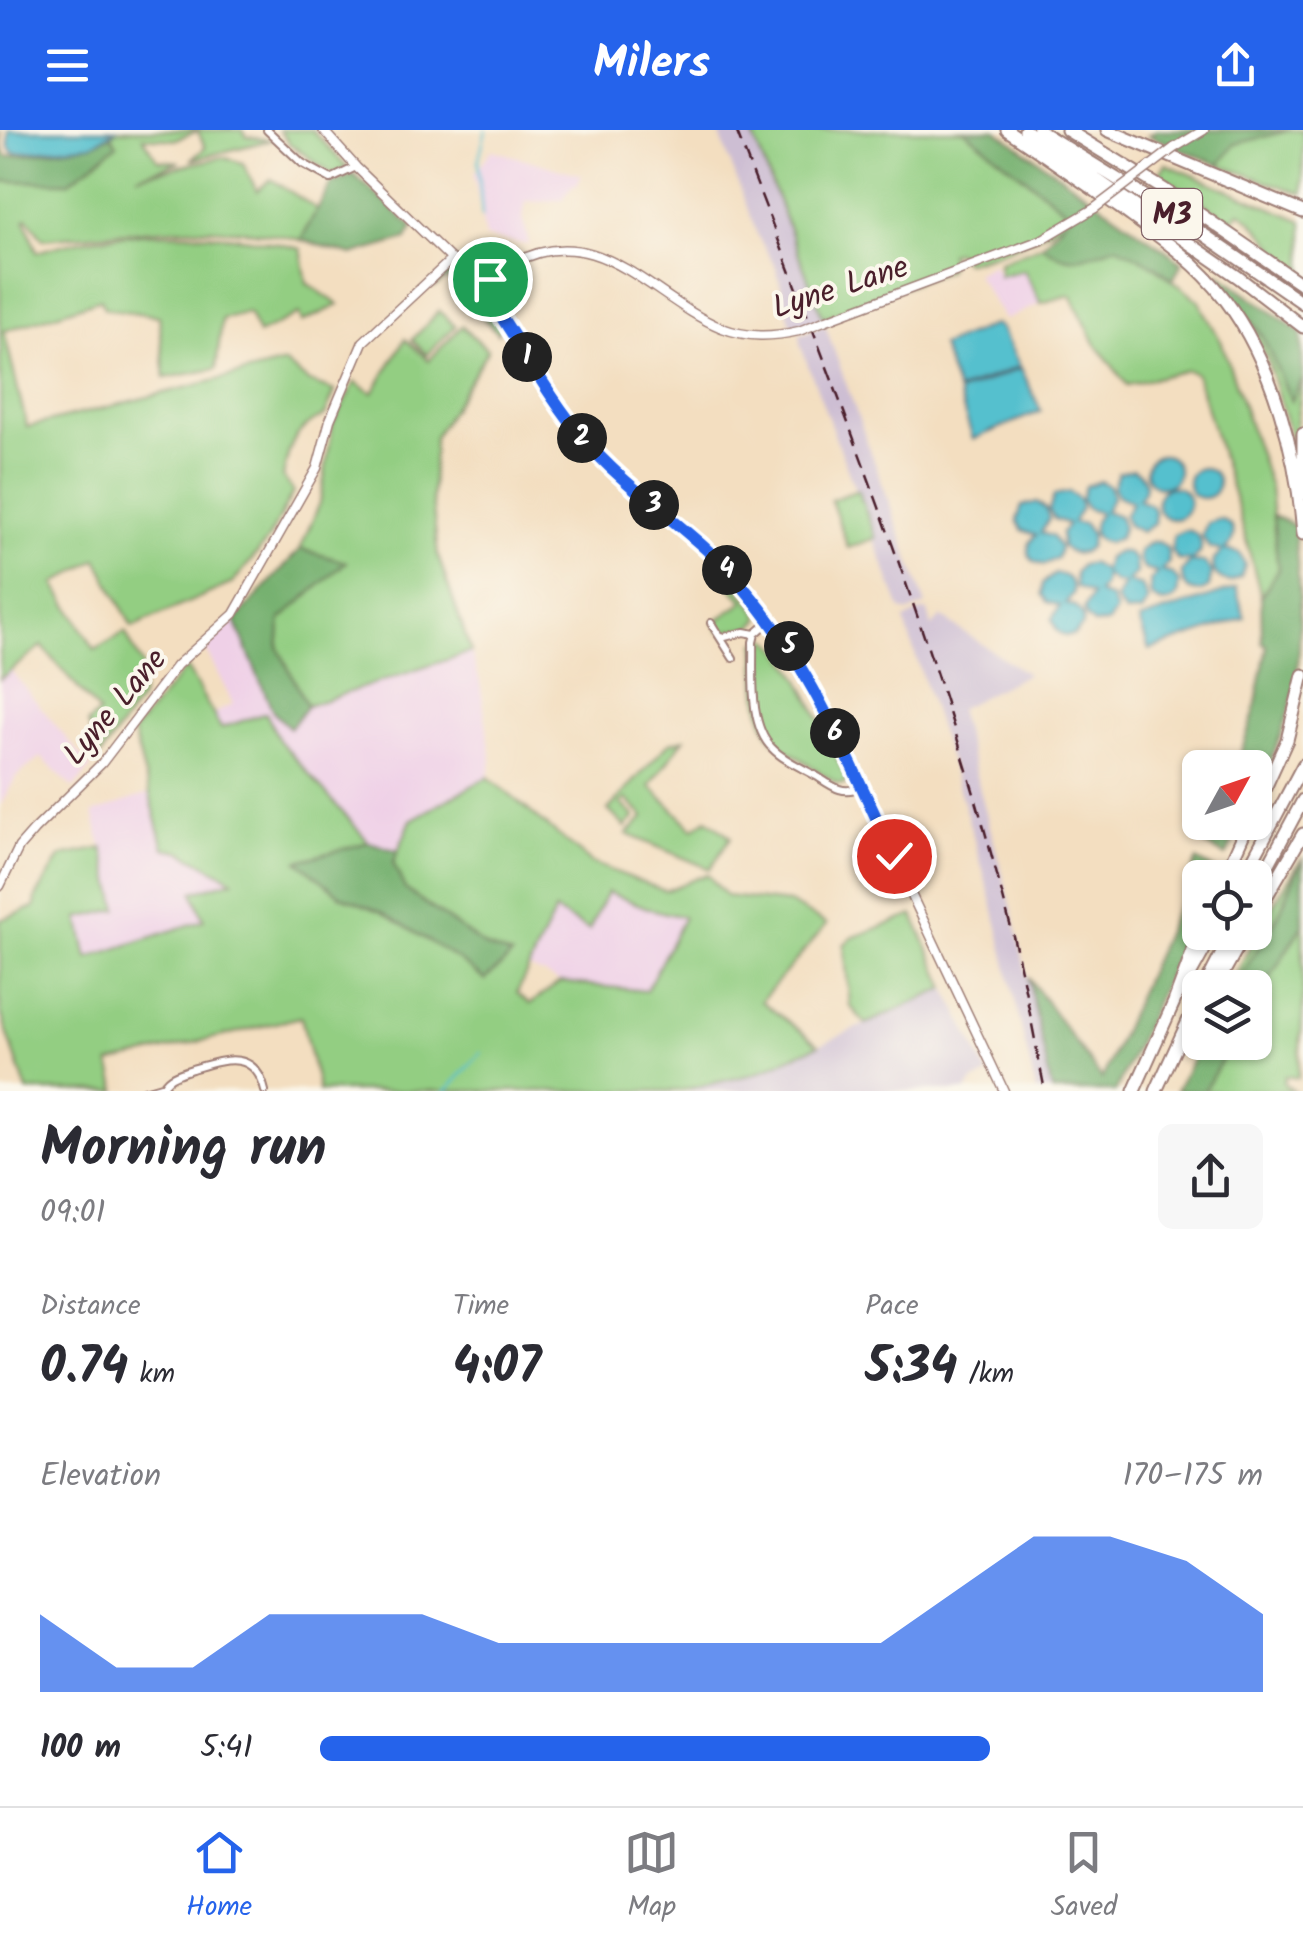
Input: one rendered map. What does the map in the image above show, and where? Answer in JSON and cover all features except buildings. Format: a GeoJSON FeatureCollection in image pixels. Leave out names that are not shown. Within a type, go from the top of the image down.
{"type":"FeatureCollection","features":[{"type":"Feature","properties":{"kind":"highway"},"geometry":{"type":"LineString","coordinates":[[1007,130],[1162,238],[1224,297],[1269,378],[1302,518]]}},
{"type":"Feature","properties":{"kind":"highway"},"geometry":{"type":"LineString","coordinates":[[1026,130],[1238,277],[1303,327]]}},
{"type":"Feature","properties":{"kind":"highway","name":"M3"},"geometry":{"type":"LineString","coordinates":[[1038,130],[1180,218],[1303,303]]}},
{"type":"Feature","properties":{"kind":"highway","name":"M3"},"geometry":{"type":"LineString","coordinates":[[1067,130],[1165,190],[1303,285]]}},
{"type":"Feature","properties":{"kind":"highway"},"geometry":{"type":"LineString","coordinates":[[1107,130],[1301,211]]}},
{"type":"Feature","properties":{"kind":"highway"},"geometry":{"type":"LineString","coordinates":[[1303,434],[1303,534]]}},
{"type":"Feature","properties":{"kind":"highway"},"geometry":{"type":"LineString","coordinates":[[1272,773],[1287,740],[1303,675]]}},
{"type":"Feature","properties":{"kind":"highway"},"geometry":{"type":"LineString","coordinates":[[1252,860],[1303,764]]}},
{"type":"Feature","properties":{"kind":"highway"},"geometry":{"type":"LineString","coordinates":[[1271,860],[1303,800]]}},
{"type":"Feature","properties":{"kind":"highway"},"geometry":{"type":"LineString","coordinates":[[1272,887],[1303,834]]}},
{"type":"Feature","properties":{"kind":"highway"},"geometry":{"type":"LineString","coordinates":[[1134,1091],[1193,950]]}},
{"type":"Feature","properties":{"kind":"highway"},"geometry":{"type":"LineString","coordinates":[[1174,1002],[1204,950]]}},
{"type":"Feature","properties":{"kind":"highway"},"geometry":{"type":"LineString","coordinates":[[1156,1091],[1182,1034]]}},
{"type":"Feature","properties":{"kind":"highway"},"geometry":{"type":"LineString","coordinates":[[1169,1062],[1182,1043]]}},
{"type":"Feature","properties":{"kind":"street"},"geometry":{"type":"LineString","coordinates":[[267,130],[302,163],[332,178],[356,167]]}},
{"type":"Feature","properties":{"kind":"street"},"geometry":{"type":"LineString","coordinates":[[324,130],[356,167],[480,286],[582,437],[616,475],[718,560],[770,621],[807,676],[1004,1091]]}},
{"type":"Feature","properties":{"kind":"street","name":"Lyne Lane"},"geometry":{"type":"LineString","coordinates":[[480,286],[513,264],[536,255],[561,250],[583,252],[616,262],[720,328],[762,336],[798,332],[1041,240],[1096,208],[1204,130]]}},
{"type":"Feature","properties":{"kind":"street","name":"Lyne Lane"},"geometry":{"type":"LineString","coordinates":[[0,886],[19,847],[102,763],[177,666],[234,614],[318,468],[330,420],[363,342],[452,258]]}},
{"type":"Feature","properties":{"kind":"street"},"geometry":{"type":"LineString","coordinates":[[770,621],[755,634],[752,646],[757,716],[765,740],[781,756],[836,789],[848,792],[861,787]]}},
{"type":"Feature","properties":{"kind":"street"},"geometry":{"type":"LineString","coordinates":[[711,622],[733,658]]}},
{"type":"Feature","properties":{"kind":"street"},"geometry":{"type":"LineString","coordinates":[[720,638],[744,632],[755,634]]}},
{"type":"Feature","properties":{"kind":"street"},"geometry":{"type":"LineString","coordinates":[[144,1091],[161,1088],[172,1075],[228,1059],[243,1061],[260,1075],[264,1091]]}},
{"type":"Feature","properties":{"kind":"shaded area"},"geometry":{"type":"Polygon","coordinates":[[[718,130],[751,130],[823,318],[797,328],[791,325],[776,267],[758,237],[718,130]]]}},
{"type":"Feature","properties":{"kind":"shaded area"},"geometry":{"type":"Polygon","coordinates":[[[492,150],[581,175],[577,186],[573,185],[563,199],[526,201],[523,217],[529,245],[485,237],[474,174],[492,150]]]}},
{"type":"Feature","properties":{"kind":"shaded area"},"geometry":{"type":"Polygon","coordinates":[[[993,264],[999,276],[1023,270],[1041,303],[1005,320],[975,273],[993,264]]]}},
{"type":"Feature","properties":{"kind":"shaded area"},"geometry":{"type":"Polygon","coordinates":[[[825,325],[926,605],[909,612],[901,610],[800,344],[800,335],[825,325]]]}},
{"type":"Feature","properties":{"kind":"shaded area"},"geometry":{"type":"Polygon","coordinates":[[[928,611],[932,627],[941,617],[1027,674],[958,709],[1013,912],[1052,1091],[1036,1091],[992,902],[904,620],[928,611]]]}},
{"type":"Feature","properties":{"kind":"shaded area"},"geometry":{"type":"Polygon","coordinates":[[[236,619],[290,728],[307,706],[471,652],[480,682],[492,762],[488,777],[411,820],[398,851],[369,842],[279,739],[266,713],[221,729],[213,714],[233,704],[204,646],[236,619]]]}},
{"type":"Feature","properties":{"kind":"shaded area"},"geometry":{"type":"Polygon","coordinates":[[[11,671],[91,768],[73,788],[41,757],[16,777],[0,806],[0,679],[11,671]]]}},
{"type":"Feature","properties":{"kind":"shaded area"},"geometry":{"type":"Polygon","coordinates":[[[151,793],[164,848],[180,851],[235,879],[204,920],[87,958],[78,918],[118,909],[93,813],[151,793]]]}},
{"type":"Feature","properties":{"kind":"shaded area"},"geometry":{"type":"Polygon","coordinates":[[[606,891],[653,910],[684,917],[646,991],[560,982],[527,967],[555,910],[606,891]]]}},
{"type":"Feature","properties":{"kind":"shaded area"},"geometry":{"type":"Polygon","coordinates":[[[946,988],[988,1075],[973,1082],[966,1091],[679,1091],[754,1074],[946,988]]]}},
{"type":"Feature","properties":{"kind":"green space"},"geometry":{"type":"Polygon","coordinates":[[[0,130],[7,157],[91,145],[111,135],[117,145],[69,182],[0,181],[0,130]]]}},
{"type":"Feature","properties":{"kind":"green space"},"geometry":{"type":"Polygon","coordinates":[[[117,130],[243,130],[247,137],[271,140],[191,160],[205,148],[198,131],[174,140],[143,137],[158,160],[180,162],[137,176],[223,157],[243,163],[257,191],[271,179],[317,209],[301,240],[205,229],[43,239],[27,218],[37,252],[134,234],[203,234],[270,242],[301,249],[307,283],[339,305],[302,322],[299,314],[258,334],[248,312],[222,319],[216,369],[165,378],[159,316],[104,308],[101,299],[4,331],[27,427],[285,363],[309,382],[335,391],[325,415],[295,439],[283,477],[293,492],[267,541],[233,583],[132,627],[97,559],[55,584],[95,650],[125,632],[144,669],[141,698],[98,759],[88,723],[99,713],[42,646],[0,679],[0,181],[69,182],[116,145],[111,135],[117,130]]]}},
{"type":"Feature","properties":{"kind":"green space"},"geometry":{"type":"Polygon","coordinates":[[[279,130],[312,130],[347,167],[333,175],[290,144],[279,130]]]}},
{"type":"Feature","properties":{"kind":"green space"},"geometry":{"type":"Polygon","coordinates":[[[751,130],[964,130],[1072,215],[1035,237],[993,254],[965,262],[956,251],[949,254],[947,270],[823,318],[751,130]]]}},
{"type":"Feature","properties":{"kind":"green space"},"geometry":{"type":"Polygon","coordinates":[[[964,130],[996,130],[1182,262],[1173,280],[1117,246],[1070,258],[1042,245],[1071,214],[964,130]]]}},
{"type":"Feature","properties":{"kind":"green space"},"geometry":{"type":"Polygon","coordinates":[[[1157,130],[1291,130],[1235,144],[1219,165],[1148,135],[1157,130]]]}},
{"type":"Feature","properties":{"kind":"green space"},"geometry":{"type":"Polygon","coordinates":[[[1303,130],[1303,194],[1219,165],[1235,144],[1303,130]]]}},
{"type":"Feature","properties":{"kind":"green space"},"geometry":{"type":"Polygon","coordinates":[[[1166,164],[1303,221],[1303,275],[1240,212],[1231,221],[1159,174],[1166,164]]]}},
{"type":"Feature","properties":{"kind":"green space"},"geometry":{"type":"Polygon","coordinates":[[[353,174],[413,227],[407,239],[352,255],[301,240],[331,184],[353,174]]]}},
{"type":"Feature","properties":{"kind":"green space"},"geometry":{"type":"Polygon","coordinates":[[[1111,233],[1198,300],[1222,343],[1270,487],[1278,571],[1261,596],[1196,374],[1187,370],[1127,385],[1095,343],[1071,295],[1041,303],[1024,270],[999,276],[999,262],[1049,242],[1111,233]]]}},
{"type":"Feature","properties":{"kind":"green space"},"geometry":{"type":"Polygon","coordinates":[[[449,269],[477,291],[502,323],[498,334],[448,278],[435,287],[433,283],[449,269]]]}},
{"type":"Feature","properties":{"kind":"green space"},"geometry":{"type":"Polygon","coordinates":[[[1220,274],[1301,333],[1303,378],[1291,401],[1262,335],[1220,274]]]}},
{"type":"Feature","properties":{"kind":"green space"},"geometry":{"type":"Polygon","coordinates":[[[1240,309],[1269,348],[1292,400],[1303,378],[1293,445],[1267,359],[1240,309]]]}},
{"type":"Feature","properties":{"kind":"green space"},"geometry":{"type":"Polygon","coordinates":[[[439,311],[455,326],[427,355],[412,340],[439,311]]]}},
{"type":"Feature","properties":{"kind":"green space"},"geometry":{"type":"Polygon","coordinates":[[[462,326],[488,350],[434,438],[432,499],[438,556],[471,652],[307,706],[278,647],[281,619],[345,562],[300,549],[320,503],[333,424],[355,382],[373,393],[405,339],[429,360],[462,326]]]}},
{"type":"Feature","properties":{"kind":"green space"},"geometry":{"type":"Polygon","coordinates":[[[858,490],[876,538],[848,548],[831,500],[858,490]]]}},
{"type":"Feature","properties":{"kind":"green space"},"geometry":{"type":"Polygon","coordinates":[[[1273,516],[1294,525],[1300,604],[1296,683],[1272,756],[1272,750],[1242,750],[1254,713],[1267,646],[1262,642],[1261,596],[1278,570],[1273,516]]]}},
{"type":"Feature","properties":{"kind":"green space"},"geometry":{"type":"Polygon","coordinates":[[[300,549],[346,562],[281,619],[278,647],[307,706],[290,728],[273,712],[235,621],[300,549]]]}},
{"type":"Feature","properties":{"kind":"green space"},"geometry":{"type":"Polygon","coordinates":[[[736,584],[760,619],[752,627],[720,632],[714,622],[744,602],[729,585],[736,584]]]}},
{"type":"Feature","properties":{"kind":"green space"},"geometry":{"type":"Polygon","coordinates":[[[767,638],[801,681],[846,778],[845,784],[837,784],[773,740],[767,729],[758,694],[756,644],[767,638]]]}},
{"type":"Feature","properties":{"kind":"green space"},"geometry":{"type":"Polygon","coordinates":[[[186,667],[221,728],[266,713],[279,740],[369,842],[300,862],[341,896],[380,911],[485,980],[511,956],[486,947],[405,889],[393,863],[411,820],[488,777],[592,863],[665,891],[707,874],[726,896],[789,903],[827,924],[761,1001],[819,1045],[754,1074],[679,1091],[319,1091],[301,1017],[110,1063],[117,1091],[27,1091],[0,1011],[0,920],[35,907],[36,897],[61,856],[103,848],[118,909],[79,918],[88,958],[204,920],[193,892],[233,880],[180,851],[164,848],[133,732],[186,667]],[[607,892],[589,930],[555,911],[517,993],[530,1004],[560,982],[646,991],[684,917],[607,892]]]}},
{"type":"Feature","properties":{"kind":"green space"},"geometry":{"type":"Polygon","coordinates":[[[684,739],[650,786],[693,829],[707,819],[731,837],[710,869],[627,834],[644,817],[626,799],[621,803],[635,817],[625,827],[608,810],[669,743],[684,739]]]}},
{"type":"Feature","properties":{"kind":"green space"},"geometry":{"type":"Polygon","coordinates":[[[1207,840],[1234,840],[1226,856],[1205,845],[1207,840]]]}},
{"type":"Feature","properties":{"kind":"green space"},"geometry":{"type":"Polygon","coordinates":[[[369,842],[398,851],[393,863],[405,889],[486,947],[512,956],[485,980],[380,911],[341,896],[298,861],[369,842]]]}},
{"type":"Feature","properties":{"kind":"green space"},"geometry":{"type":"Polygon","coordinates":[[[1303,857],[1303,924],[1272,974],[1272,970],[1244,970],[1257,950],[1272,950],[1272,925],[1303,857]]]}},
{"type":"Feature","properties":{"kind":"green space"},"geometry":{"type":"Polygon","coordinates":[[[1301,860],[1272,925],[1272,907],[1301,860]]]}},
{"type":"Feature","properties":{"kind":"green space"},"geometry":{"type":"Polygon","coordinates":[[[1182,895],[1182,943],[1116,1091],[1052,1091],[1028,977],[1102,1079],[1182,895]]]}},
{"type":"Feature","properties":{"kind":"green space"},"geometry":{"type":"Polygon","coordinates":[[[913,915],[946,988],[866,1024],[850,1006],[844,945],[851,938],[913,915]]]}},
{"type":"Feature","properties":{"kind":"green space"},"geometry":{"type":"Polygon","coordinates":[[[1303,924],[1298,1078],[1285,1076],[1284,1084],[1294,1091],[1204,1091],[1221,1060],[1272,1060],[1272,974],[1303,924]]]}},
{"type":"Feature","properties":{"kind":"green space"},"geometry":{"type":"Polygon","coordinates":[[[1248,950],[1257,950],[1244,970],[1238,970],[1248,950]]]}},
{"type":"Feature","properties":{"kind":"green space"},"geometry":{"type":"Polygon","coordinates":[[[1192,1060],[1221,1060],[1204,1091],[1176,1091],[1192,1060]]]}},
{"type":"Feature","properties":{"kind":"water"},"geometry":{"type":"Polygon","coordinates":[[[8,130],[116,130],[91,145],[14,153],[9,148],[8,130]]]}},
{"type":"Feature","properties":{"kind":"water"},"geometry":{"type":"Polygon","coordinates":[[[995,324],[1020,366],[957,391],[941,346],[995,324]]]}},
{"type":"Feature","properties":{"kind":"water"},"geometry":{"type":"Polygon","coordinates":[[[1021,368],[1041,411],[973,439],[958,393],[1021,368]]]}},
{"type":"Feature","properties":{"kind":"water"},"geometry":{"type":"Polygon","coordinates":[[[1162,455],[1173,460],[1178,471],[1173,482],[1162,487],[1151,482],[1146,471],[1151,460],[1162,455]]]}},
{"type":"Feature","properties":{"kind":"water"},"geometry":{"type":"Polygon","coordinates":[[[1203,468],[1213,473],[1218,483],[1213,493],[1203,498],[1193,493],[1188,483],[1193,473],[1203,468]]]}},
{"type":"Feature","properties":{"kind":"water"},"geometry":{"type":"Polygon","coordinates":[[[1133,469],[1145,483],[1138,500],[1151,505],[1155,513],[1154,524],[1141,532],[1128,525],[1124,516],[1132,502],[1118,496],[1113,487],[1118,473],[1133,469]]]}},
{"type":"Feature","properties":{"kind":"water"},"geometry":{"type":"Polygon","coordinates":[[[1100,481],[1109,486],[1113,496],[1105,511],[1119,516],[1123,527],[1119,538],[1108,543],[1098,539],[1093,531],[1100,513],[1087,509],[1081,500],[1085,486],[1100,481]]]}},
{"type":"Feature","properties":{"kind":"water"},"geometry":{"type":"Polygon","coordinates":[[[1173,487],[1184,492],[1189,503],[1184,514],[1173,519],[1162,514],[1157,503],[1162,492],[1173,487]]]}},
{"type":"Feature","properties":{"kind":"water"},"geometry":{"type":"Polygon","coordinates":[[[1069,492],[1078,498],[1081,508],[1073,522],[1084,524],[1091,534],[1090,546],[1080,553],[1069,552],[1062,546],[1061,534],[1068,524],[1054,519],[1049,510],[1054,495],[1069,492]]]}},
{"type":"Feature","properties":{"kind":"water"},"geometry":{"type":"Polygon","coordinates":[[[1037,502],[1046,509],[1049,519],[1041,533],[1052,536],[1060,548],[1057,558],[1044,565],[1030,557],[1030,544],[1036,535],[1022,530],[1017,520],[1022,506],[1037,502]]]}},
{"type":"Feature","properties":{"kind":"water"},"geometry":{"type":"Polygon","coordinates":[[[1220,519],[1230,525],[1233,533],[1225,550],[1239,553],[1245,564],[1241,576],[1231,582],[1215,572],[1214,560],[1222,551],[1209,548],[1202,536],[1207,523],[1220,519]]]}},
{"type":"Feature","properties":{"kind":"water"},"geometry":{"type":"Polygon","coordinates":[[[1185,530],[1197,535],[1201,544],[1200,553],[1191,562],[1205,563],[1212,572],[1209,587],[1204,590],[1186,587],[1182,572],[1191,561],[1178,560],[1171,551],[1174,535],[1185,530]]]}},
{"type":"Feature","properties":{"kind":"water"},"geometry":{"type":"Polygon","coordinates":[[[1150,542],[1167,548],[1169,562],[1162,571],[1173,574],[1179,582],[1177,596],[1168,602],[1151,596],[1150,581],[1157,573],[1144,569],[1139,561],[1139,551],[1150,542]]]}},
{"type":"Feature","properties":{"kind":"water"},"geometry":{"type":"Polygon","coordinates":[[[1126,552],[1135,560],[1136,573],[1128,582],[1142,586],[1148,601],[1141,612],[1125,613],[1116,600],[1124,584],[1105,575],[1098,593],[1111,598],[1116,611],[1108,623],[1094,624],[1084,609],[1092,595],[1076,587],[1075,573],[1081,565],[1091,563],[1104,571],[1107,558],[1126,552]]]}},
{"type":"Feature","properties":{"kind":"water"},"geometry":{"type":"Polygon","coordinates":[[[1055,574],[1071,582],[1073,594],[1065,604],[1075,606],[1083,616],[1083,625],[1074,635],[1065,636],[1057,631],[1052,619],[1060,606],[1047,602],[1042,594],[1043,583],[1055,574]]]}},
{"type":"Feature","properties":{"kind":"water"},"geometry":{"type":"Polygon","coordinates":[[[1236,588],[1245,618],[1149,650],[1139,620],[1236,588]]]}},
{"type":"Feature","properties":{"kind":"waterway"},"geometry":{"type":"LineString","coordinates":[[482,217],[478,162],[486,130]]}},
{"type":"Feature","properties":{"kind":"waterway"},"geometry":{"type":"LineString","coordinates":[[446,1091],[481,1053]]}},
{"type":"Feature","properties":{"kind":"railway"},"geometry":{"type":"LineString","coordinates":[[736,130],[883,518],[949,714],[1013,935],[1045,1091]]}},
{"type":"Feature","properties":{"kind":"route"},"geometry":{"type":"LineString","coordinates":[[490,279],[480,286],[566,418],[616,475],[718,560],[789,646],[819,699],[894,856]]}}]}
